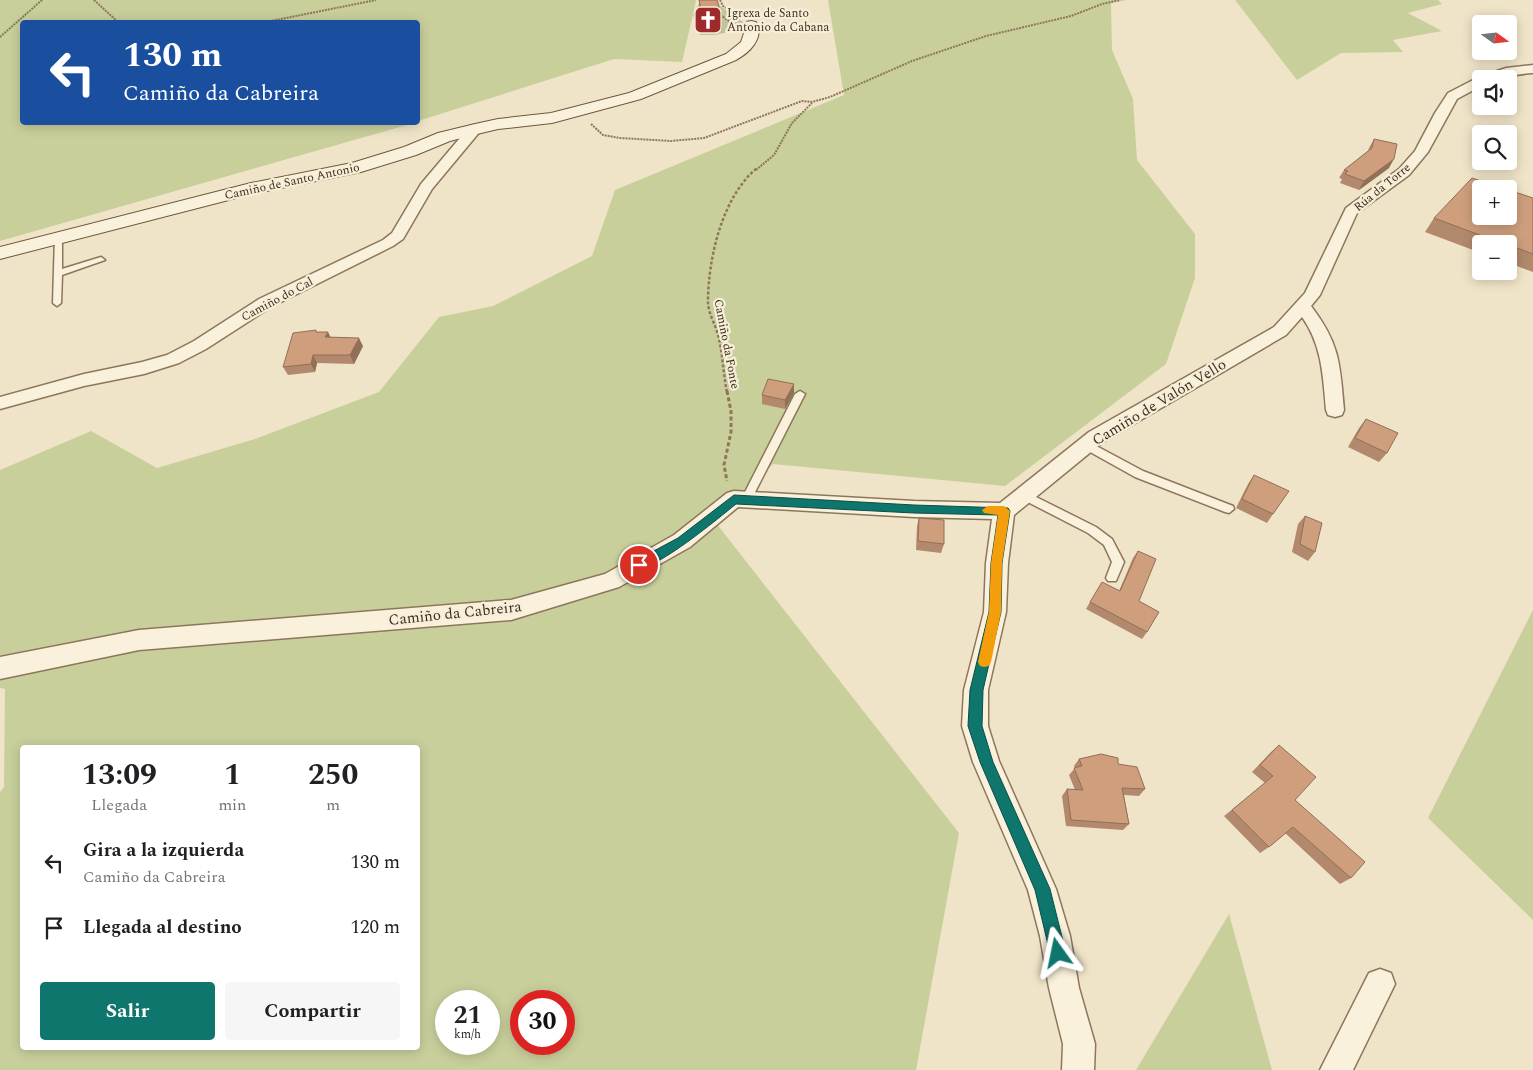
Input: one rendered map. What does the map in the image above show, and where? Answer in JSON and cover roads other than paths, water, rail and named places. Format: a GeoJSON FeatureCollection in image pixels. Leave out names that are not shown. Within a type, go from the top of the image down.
{"type":"FeatureCollection","features":[{"type":"Feature","properties":{"kind":"street","name":"Camiño de Santo Antonio"},"geometry":{"type":"LineString","coordinates":[[0,253],[250,189],[355,168],[410,151],[444,137],[475,129],[584,111],[635,96],[731,57],[741,51],[748,43],[752,30],[742,25]]}},
{"type":"Feature","properties":{"kind":"street"},"geometry":{"type":"LineString","coordinates":[[1517,70],[1533,69]]}},
{"type":"Feature","properties":{"kind":"street","name":"Rúa da Torre"},"geometry":{"type":"LineString","coordinates":[[1280,331],[1312,295],[1351,211],[1404,172],[1422,152],[1441,113],[1452,96],[1472,86]]}},
{"type":"Feature","properties":{"kind":"street","name":"Camiño do Cal"},"geometry":{"type":"LineString","coordinates":[[0,403],[84,380],[144,368],[173,359],[200,345],[265,303],[388,243],[398,236],[426,187],[475,129]]}},
{"type":"Feature","properties":{"kind":"street"},"geometry":{"type":"LineString","coordinates":[[1303,306],[1319,328],[1330,356],[1335,410]]}},
{"type":"Feature","properties":{"kind":"street","name":"Camiño de Valón Vello"},"geometry":{"type":"LineString","coordinates":[[1004,511],[1096,438],[1280,331]]}},
{"type":"Feature","properties":{"kind":"street"},"geometry":{"type":"LineString","coordinates":[[740,500],[914,509],[1004,511],[997,563],[995,612],[976,690],[975,726],[986,762],[1042,889],[1055,936],[1064,988],[1079,1044],[1078,1070]]}},
{"type":"Feature","properties":{"kind":"street","name":"Camiño da Cabreira"},"geometry":{"type":"LineString","coordinates":[[0,668],[139,640],[511,610],[611,580],[682,541],[740,500]]}},
{"type":"Feature","properties":{"kind":"street"},"geometry":{"type":"LineString","coordinates":[[1336,1070],[1380,984]]}},
{"type":"Feature","properties":{"kind":"lane"},"geometry":{"type":"LineString","coordinates":[[57,303],[58,238]]}},
{"type":"Feature","properties":{"kind":"lane"},"geometry":{"type":"LineString","coordinates":[[58,273],[101,260]]}},
{"type":"Feature","properties":{"kind":"lane"},"geometry":{"type":"LineString","coordinates":[[740,500],[800,394]]}},
{"type":"Feature","properties":{"kind":"lane"},"geometry":{"type":"LineString","coordinates":[[1087,445],[1140,474],[1229,509]]}},
{"type":"Feature","properties":{"kind":"lane"},"geometry":{"type":"LineString","coordinates":[[1024,495],[1092,530],[1108,542],[1118,562],[1112,578]]}},
{"type":"Feature","properties":{"kind":"place","name":"Igrexa de Santo Antonio da Cabana"},"geometry":{"type":"Point","coordinates":[708,20]}}]}
